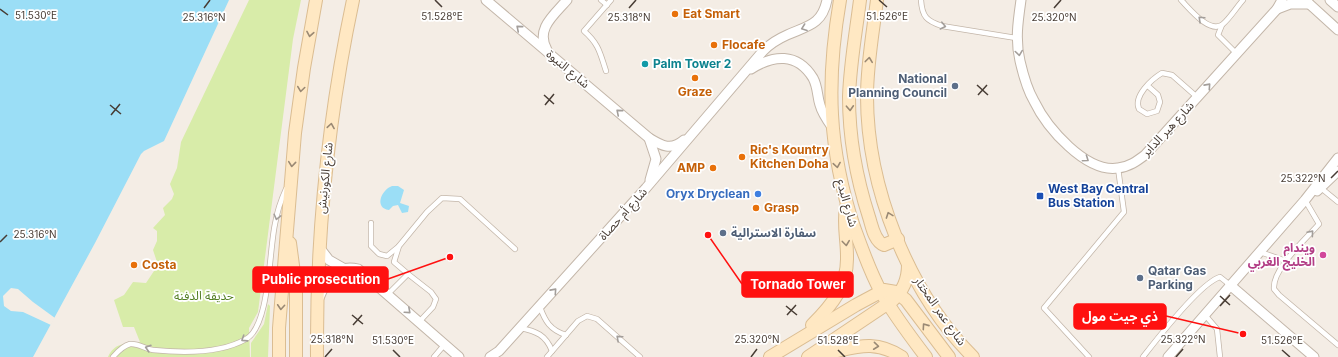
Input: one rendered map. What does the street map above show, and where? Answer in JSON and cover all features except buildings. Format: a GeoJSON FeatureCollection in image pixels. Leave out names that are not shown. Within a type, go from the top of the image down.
{"type":"FeatureCollection","features":[{"type":"Feature","properties":{"kind":"main road"},"geometry":{"type":"LineString","coordinates":[[279,357],[290,180],[304,68],[316,0]]}},
{"type":"Feature","properties":{"kind":"main road","name":"شارع الكورنيش"},"geometry":{"type":"LineString","coordinates":[[317,357],[319,246],[326,156],[338,77],[353,0]]}},
{"type":"Feature","properties":{"kind":"main road","name":"شارع البدع"},"geometry":{"type":"LineString","coordinates":[[840,0],[832,66],[832,127],[839,177],[860,245],[880,291],[888,304]]}},
{"type":"Feature","properties":{"kind":"main road"},"geometry":{"type":"LineString","coordinates":[[860,0],[849,98],[852,136],[866,206],[876,238],[881,244],[884,245],[898,239]]}},
{"type":"Feature","properties":{"kind":"main road"},"geometry":{"type":"LineString","coordinates":[[809,356],[888,304],[900,294],[907,281],[908,265],[877,177],[868,125],[868,66],[877,0]]}},
{"type":"Feature","properties":{"kind":"main road"},"geometry":{"type":"LineString","coordinates":[[802,336],[828,309],[844,283],[847,257],[844,232],[847,205]]}},
{"type":"Feature","properties":{"kind":"main road"},"geometry":{"type":"LineString","coordinates":[[287,228],[296,288],[296,357]]}},
{"type":"Feature","properties":{"kind":"main road","name":"شارع عمر المختار"},"geometry":{"type":"LineString","coordinates":[[908,265],[931,303],[973,357]]}},
{"type":"Feature","properties":{"kind":"main road"},"geometry":{"type":"LineString","coordinates":[[770,357],[802,336],[880,291],[891,290],[900,294],[948,357]]}},
{"type":"Feature","properties":{"kind":"main road"},"geometry":{"type":"LineString","coordinates":[[888,304],[926,357]]}},
{"type":"Feature","properties":{"kind":"main road"},"geometry":{"type":"LineString","coordinates":[[809,356],[856,346],[875,346],[886,348],[902,357]]}},
{"type":"Feature","properties":{"kind":"street","name":"شارع النيوة"},"geometry":{"type":"LineString","coordinates":[[486,0],[649,138],[668,148],[680,144],[694,132]]}},
{"type":"Feature","properties":{"kind":"street"},"geometry":{"type":"LineString","coordinates":[[549,53],[543,41],[542,34],[546,24],[567,0]]}},
{"type":"Feature","properties":{"kind":"street","name":"شارع أم حصاة"},"geometry":{"type":"LineString","coordinates":[[490,357],[498,354],[646,188],[769,45],[816,22],[821,15],[827,0]]}},
{"type":"Feature","properties":{"kind":"street","name":"شارع هير الداير"},"geometry":{"type":"LineString","coordinates":[[1021,0],[1016,38],[1027,85],[1034,101],[1046,122],[1070,147],[1089,162],[1106,168],[1128,166],[1145,155],[1278,9],[1282,0]]}},
{"type":"Feature","properties":{"kind":"street"},"geometry":{"type":"LineString","coordinates":[[1330,0],[1338,8]]}},
{"type":"Feature","properties":{"kind":"street"},"geometry":{"type":"LineString","coordinates":[[1278,9],[1290,4],[1307,2],[1338,30]]}},
{"type":"Feature","properties":{"kind":"street","name":"شارع أم حصاة"},"geometry":{"type":"LineString","coordinates":[[743,74],[771,59],[784,58],[800,64],[812,78],[821,110],[832,127]]}},
{"type":"Feature","properties":{"kind":"street"},"geometry":{"type":"LineString","coordinates":[[646,188],[656,164],[654,150],[649,138]]}},
{"type":"Feature","properties":{"kind":"street"},"geometry":{"type":"LineString","coordinates":[[1168,357],[1306,200],[1338,158]]}},
{"type":"Feature","properties":{"kind":"street"},"geometry":{"type":"LineString","coordinates":[[1306,200],[1338,171]]}},
{"type":"Feature","properties":{"kind":"street"},"geometry":{"type":"LineString","coordinates":[[319,246],[329,260],[344,268],[358,269],[445,344],[454,355]]}},
{"type":"Feature","properties":{"kind":"street"},"geometry":{"type":"LineString","coordinates":[[317,304],[331,276],[336,271],[344,268]]}},
{"type":"Feature","properties":{"kind":"street"},"geometry":{"type":"LineString","coordinates":[[1230,285],[1314,357]]}},
{"type":"Feature","properties":{"kind":"lane"},"geometry":{"type":"LineString","coordinates":[[601,0],[607,5]]}},
{"type":"Feature","properties":{"kind":"lane"},"geometry":{"type":"LineString","coordinates":[[606,71],[600,49],[595,40],[584,30],[611,0]]}},
{"type":"Feature","properties":{"kind":"lane"},"geometry":{"type":"LineString","coordinates":[[921,0],[923,15],[927,20],[934,23],[942,26],[1016,38]]}},
{"type":"Feature","properties":{"kind":"lane"},"geometry":{"type":"LineString","coordinates":[[1181,0],[1207,25],[1213,27],[1223,24]]}},
{"type":"Feature","properties":{"kind":"lane"},"geometry":{"type":"LineString","coordinates":[[1237,54],[1219,37],[1218,32],[1242,0]]}},
{"type":"Feature","properties":{"kind":"lane"},"geometry":{"type":"LineString","coordinates":[[1148,86],[1158,95],[1160,102],[1156,111],[1147,114],[1138,108],[1137,101],[1140,95],[1148,86],[1160,74],[1168,73],[1197,97]]}},
{"type":"Feature","properties":{"kind":"lane"},"geometry":{"type":"LineString","coordinates":[[1089,357],[1044,308],[1124,212],[1118,168]]}},
{"type":"Feature","properties":{"kind":"lane"},"geometry":{"type":"LineString","coordinates":[[113,357],[122,348],[129,344],[138,344],[153,350],[208,350],[233,345],[248,338],[261,317],[275,225],[279,208],[290,180]]}},
{"type":"Feature","properties":{"kind":"lane"},"geometry":{"type":"LineString","coordinates":[[1321,188],[1338,202]]}},
{"type":"Feature","properties":{"kind":"lane"},"geometry":{"type":"LineString","coordinates":[[387,256],[399,246],[427,212],[442,198],[460,199],[515,249]]}},
{"type":"Feature","properties":{"kind":"lane"},"geometry":{"type":"LineString","coordinates":[[1306,200],[1319,224],[1286,262],[1275,278],[1274,289],[1279,295],[1338,345]]}},
{"type":"Feature","properties":{"kind":"lane"},"geometry":{"type":"LineString","coordinates":[[371,223],[371,246],[379,254],[387,256],[431,292],[436,299],[433,307],[420,322]]}},
{"type":"Feature","properties":{"kind":"lane"},"geometry":{"type":"LineString","coordinates":[[394,262],[399,246]]}},
{"type":"Feature","properties":{"kind":"lane"},"geometry":{"type":"LineString","coordinates":[[1260,252],[1286,262]]}},
{"type":"Feature","properties":{"kind":"lane"},"geometry":{"type":"LineString","coordinates":[[388,294],[408,274]]}},
{"type":"Feature","properties":{"kind":"lane"},"geometry":{"type":"LineString","coordinates":[[1143,357],[1192,299],[1213,279],[1220,276],[1230,285]]}},
{"type":"Feature","properties":{"kind":"lane"},"geometry":{"type":"LineString","coordinates":[[540,307],[544,318],[551,328],[566,335]]}},
{"type":"Feature","properties":{"kind":"lane"},"geometry":{"type":"LineString","coordinates":[[1204,315],[1217,329],[1220,357]]}},
{"type":"Feature","properties":{"kind":"lane"},"geometry":{"type":"LineString","coordinates":[[547,357],[582,318],[592,317],[597,319],[640,357]]}},
{"type":"Feature","properties":{"kind":"lane"},"geometry":{"type":"LineString","coordinates":[[520,328],[541,335],[549,344],[552,351]]}},
{"type":"Feature","properties":{"kind":"lane"},"geometry":{"type":"LineString","coordinates":[[434,357],[445,344]]}},
{"type":"Feature","properties":{"kind":"green space","name":"حديقة الدفنة"},"geometry":{"type":"Polygon","coordinates":[[[249,0],[301,0],[293,39],[258,312],[249,328],[250,357],[108,357],[117,346],[125,343],[140,342],[134,327],[123,327],[114,300],[124,295],[133,282],[146,283],[158,265],[153,250],[157,241],[157,231],[153,228],[165,215],[163,208],[172,199],[174,194],[170,184],[177,168],[181,142],[249,0]]]}},
{"type":"Feature","properties":{"kind":"green space"},"geometry":{"type":"Polygon","coordinates":[[[268,304],[270,306],[268,357],[251,357],[251,343],[264,324],[268,304]]]}},
{"type":"Feature","properties":{"kind":"water"},"geometry":{"type":"Polygon","coordinates":[[[0,0],[229,0],[164,141],[141,154],[33,357],[0,357],[0,0]]]}},
{"type":"Feature","properties":{"kind":"water"},"geometry":{"type":"Polygon","coordinates":[[[392,186],[398,186],[404,190],[400,203],[409,206],[408,212],[402,213],[398,205],[393,206],[389,210],[384,209],[380,203],[382,195],[392,186]]]}},
{"type":"Feature","properties":{"kind":"pier"},"geometry":{"type":"Polygon","coordinates":[[[11,288],[18,289],[55,318],[51,325],[23,312],[11,311],[4,306],[3,296],[11,288]]]}},
{"type":"Feature","properties":{"kind":"place","name":"Eat Smart"},"geometry":{"type":"Point","coordinates":[675,14]}},
{"type":"Feature","properties":{"kind":"place","name":"Flocafe"},"geometry":{"type":"Point","coordinates":[714,45]}},
{"type":"Feature","properties":{"kind":"place","name":"Palm Tower 2"},"geometry":{"type":"Point","coordinates":[645,64]}},
{"type":"Feature","properties":{"kind":"place","name":"Graze"},"geometry":{"type":"Point","coordinates":[695,78]}},
{"type":"Feature","properties":{"kind":"place","name":"National Planning Council"},"geometry":{"type":"Point","coordinates":[955,86]}},
{"type":"Feature","properties":{"kind":"place","name":"Ric's Kountry Kitchen Doha"},"geometry":{"type":"Point","coordinates":[742,157]}},
{"type":"Feature","properties":{"kind":"place","name":"AMP"},"geometry":{"type":"Point","coordinates":[713,168]}},
{"type":"Feature","properties":{"kind":"place","name":"Oryx Dryclean"},"geometry":{"type":"Point","coordinates":[758,194]}},
{"type":"Feature","properties":{"kind":"place","name":"West Bay Central Bus Station"},"geometry":{"type":"Point","coordinates":[1040,196]}},
{"type":"Feature","properties":{"kind":"place","name":"Grasp"},"geometry":{"type":"Point","coordinates":[756,208]}},
{"type":"Feature","properties":{"kind":"place","name":"سفارة الاسترالية"},"geometry":{"type":"Point","coordinates":[723,233]}},
{"type":"Feature","properties":{"kind":"place","name":"Tornado Tower"},"geometry":{"type":"Point","coordinates":[708,235]}},
{"type":"Feature","properties":{"kind":"place","name":"ويندام الخليج الغربي"},"geometry":{"type":"Point","coordinates":[1323,255]}},
{"type":"Feature","properties":{"kind":"place","name":"Public prosecution"},"geometry":{"type":"Point","coordinates":[450,257]}},
{"type":"Feature","properties":{"kind":"place","name":"Costa"},"geometry":{"type":"Point","coordinates":[134,265]}},
{"type":"Feature","properties":{"kind":"place","name":"Qatar Gas Parking"},"geometry":{"type":"Point","coordinates":[1140,278]}},
{"type":"Feature","properties":{"kind":"place","name":"ذي جيت مول"},"geometry":{"type":"Point","coordinates":[1243,334]}}]}
